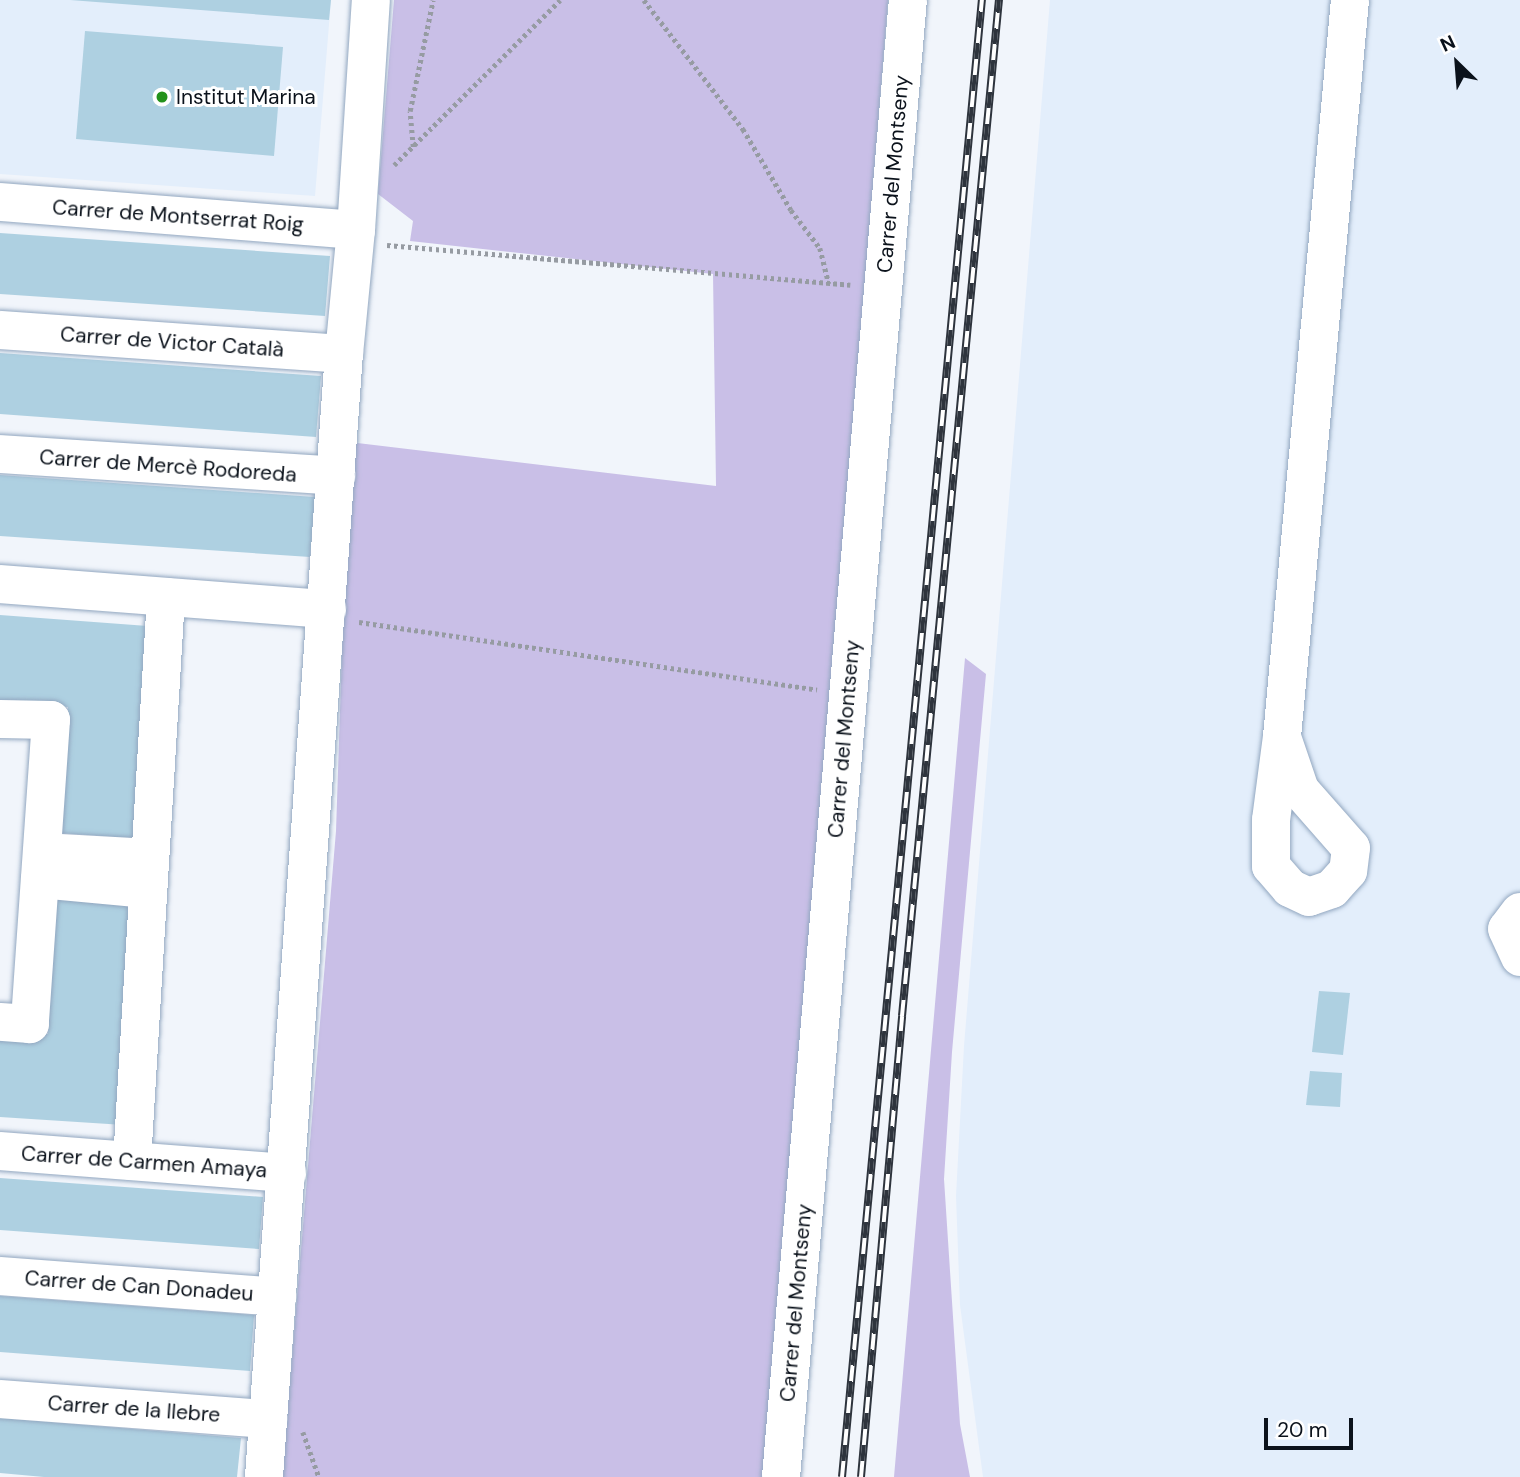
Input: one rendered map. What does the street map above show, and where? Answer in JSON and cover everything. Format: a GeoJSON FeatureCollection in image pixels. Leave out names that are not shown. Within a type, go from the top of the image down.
{"type":"FeatureCollection","features":[{"type":"Feature","properties":{"kind":"street"},"geometry":{"type":"LineString","coordinates":[[264,1477],[344,354],[357,224],[370,0]]}},
{"type":"Feature","properties":{"kind":"street","name":"Carrer del Montseny"},"geometry":{"type":"LineString","coordinates":[[781,1477],[908,0]]}},
{"type":"Feature","properties":{"kind":"street"},"geometry":{"type":"LineString","coordinates":[[1282,737],[1350,0]]}},
{"type":"Feature","properties":{"kind":"street","name":"Carrer de Montserrat Roig"},"geometry":{"type":"LineString","coordinates":[[0,202],[357,224]]}},
{"type":"Feature","properties":{"kind":"street","name":"Carrer de Victor Català"},"geometry":{"type":"LineString","coordinates":[[0,330],[344,354]]}},
{"type":"Feature","properties":{"kind":"street","name":"Carrer de Mercè Rodoreda"},"geometry":{"type":"LineString","coordinates":[[0,454],[336,476]]}},
{"type":"Feature","properties":{"kind":"street"},"geometry":{"type":"LineString","coordinates":[[0,584],[166,597],[327,614]]}},
{"type":"Feature","properties":{"kind":"street"},"geometry":{"type":"LineString","coordinates":[[132,1161],[166,597]]}},
{"type":"Feature","properties":{"kind":"street"},"geometry":{"type":"LineString","coordinates":[[0,719],[51,720],[30,1024],[0,1022]]}},
{"type":"Feature","properties":{"kind":"street"},"geometry":{"type":"LineString","coordinates":[[41,865],[149,874]]}},
{"type":"Feature","properties":{"kind":"street"},"geometry":{"type":"LineString","coordinates":[[1520,912],[1507,929],[1520,957]]}},
{"type":"Feature","properties":{"kind":"street","name":"Carrer de Carmen Amaya"},"geometry":{"type":"LineString","coordinates":[[0,1151],[287,1173]]}},
{"type":"Feature","properties":{"kind":"street","name":"Carrer de Can Donadeu"},"geometry":{"type":"LineString","coordinates":[[0,1276],[278,1297]]}},
{"type":"Feature","properties":{"kind":"street","name":"Carrer de la llebre"},"geometry":{"type":"LineString","coordinates":[[0,1399],[268,1419]]}},
{"type":"Feature","properties":{"kind":"path"},"geometry":{"type":"LineString","coordinates":[[413,147],[410,111],[433,0]]}},
{"type":"Feature","properties":{"kind":"path"},"geometry":{"type":"LineString","coordinates":[[559,0],[413,147],[357,224],[829,284],[883,287]]}},
{"type":"Feature","properties":{"kind":"path"},"geometry":{"type":"LineString","coordinates":[[644,0],[743,129],[791,210],[820,248],[829,284]]}},
{"type":"Feature","properties":{"kind":"path"},"geometry":{"type":"LineString","coordinates":[[327,614],[848,695]]}},
{"type":"Feature","properties":{"kind":"shaded area","name":"Institut Marina"},"geometry":{"type":"Polygon","coordinates":[[[0,0],[331,0],[315,196],[0,174],[0,0]]]}},
{"type":"Feature","properties":{"kind":"shaded area"},"geometry":{"type":"Polygon","coordinates":[[[394,0],[888,0],[769,1477],[282,1477],[336,831],[349,442],[716,486],[713,274],[410,241],[413,221],[378,194],[394,0]]]}},
{"type":"Feature","properties":{"kind":"shaded area"},"geometry":{"type":"Polygon","coordinates":[[[1050,0],[1520,0],[1520,1477],[983,1477],[960,1305],[956,1196],[964,1046],[1050,0]]]}},
{"type":"Feature","properties":{"kind":"shaded area"},"geometry":{"type":"Polygon","coordinates":[[[965,658],[986,674],[952,1052],[944,1179],[960,1424],[970,1477],[894,1477],[965,658]]]}},
{"type":"Feature","properties":{"kind":"building"},"geometry":{"type":"Polygon","coordinates":[[[70,0],[331,0],[329,20],[70,0]]]}},
{"type":"Feature","properties":{"kind":"building"},"geometry":{"type":"Polygon","coordinates":[[[85,31],[283,47],[274,156],[76,139],[85,31]]]}},
{"type":"Feature","properties":{"kind":"building"},"geometry":{"type":"Polygon","coordinates":[[[0,233],[330,256],[325,316],[0,294],[0,233]]]}},
{"type":"Feature","properties":{"kind":"building"},"geometry":{"type":"Polygon","coordinates":[[[0,353],[321,376],[316,437],[0,414],[0,353]]]}},
{"type":"Feature","properties":{"kind":"building"},"geometry":{"type":"Polygon","coordinates":[[[0,475],[315,497],[310,557],[0,536],[0,475]]]}},
{"type":"Feature","properties":{"kind":"building"},"geometry":{"type":"Polygon","coordinates":[[[0,615],[161,627],[145,839],[59,833],[68,707],[0,702],[0,615]]]}},
{"type":"Feature","properties":{"kind":"building"},"geometry":{"type":"Polygon","coordinates":[[[57,898],[139,903],[124,1125],[0,1117],[0,1031],[48,1034],[57,898]]]}},
{"type":"Feature","properties":{"kind":"building"},"geometry":{"type":"Polygon","coordinates":[[[1319,991],[1350,993],[1343,1055],[1312,1052],[1319,991]]]}},
{"type":"Feature","properties":{"kind":"building"},"geometry":{"type":"Polygon","coordinates":[[[1310,1071],[1342,1073],[1340,1107],[1306,1105],[1310,1071]]]}},
{"type":"Feature","properties":{"kind":"building"},"geometry":{"type":"Polygon","coordinates":[[[0,1178],[263,1197],[259,1249],[0,1230],[0,1178]]]}},
{"type":"Feature","properties":{"kind":"building"},"geometry":{"type":"Polygon","coordinates":[[[0,1296],[254,1315],[250,1371],[0,1352],[0,1296]]]}},
{"type":"Feature","properties":{"kind":"building"},"geometry":{"type":"Polygon","coordinates":[[[0,1418],[241,1438],[237,1477],[44,1477],[0,1473],[0,1418]]]}},
{"type":"Feature","properties":{"kind":"railway"},"geometry":{"type":"LineString","coordinates":[[842,1477],[982,0]]}},
{"type":"Feature","properties":{"kind":"railway"},"geometry":{"type":"LineString","coordinates":[[861,1477],[999,0]]}},
{"type":"Feature","properties":{"kind":"place","name":"Institut Marina"},"geometry":{"type":"Point","coordinates":[162,97]}}]}
